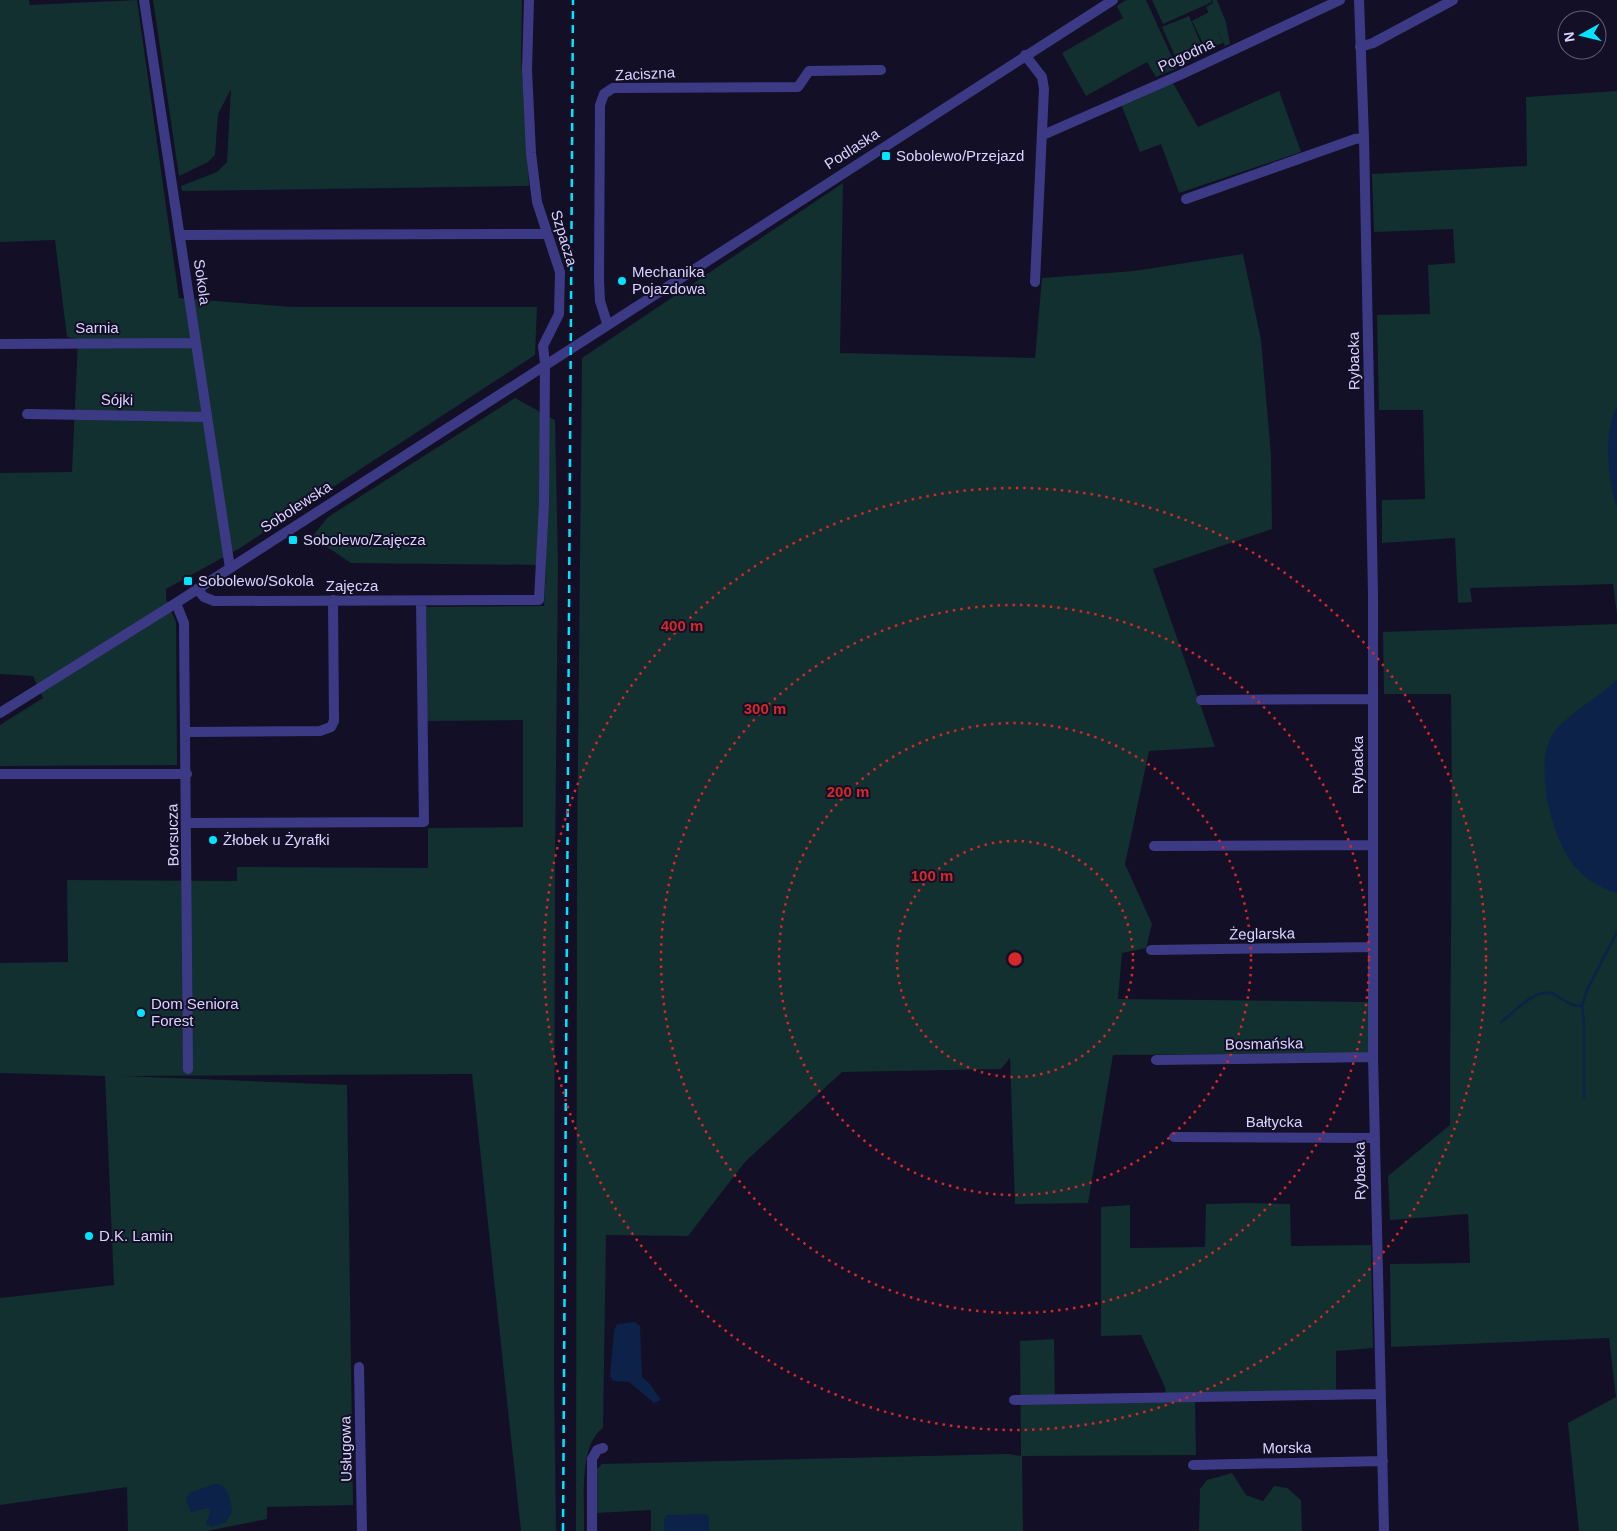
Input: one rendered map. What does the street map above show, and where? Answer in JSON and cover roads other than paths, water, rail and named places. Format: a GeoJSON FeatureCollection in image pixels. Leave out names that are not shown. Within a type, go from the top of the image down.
{"type":"FeatureCollection","features":[{"type":"Feature","properties":{"kind":"street","name":"Sokola"},"geometry":{"type":"LineString","coordinates":[[144,0],[230,568]]}},
{"type":"Feature","properties":{"kind":"street","name":"Szpacza"},"geometry":{"type":"LineString","coordinates":[[529,0],[527,70],[531,153],[537,202],[560,272],[559,314],[554,328],[545,338],[543,346],[545,363],[544,503],[539,600]]}},
{"type":"Feature","properties":{"kind":"street","name":"Podlaska"},"geometry":{"type":"LineString","coordinates":[[608,323],[1026,55],[1097,4],[1113,0]]}},
{"type":"Feature","properties":{"kind":"street","name":"Pogodna"},"geometry":{"type":"LineString","coordinates":[[1044,135],[1180,75],[1340,0]]}},
{"type":"Feature","properties":{"kind":"street","name":"Rybacka"},"geometry":{"type":"LineString","coordinates":[[1359,0],[1364,138],[1373,699],[1373,1057],[1384,1531]]}},
{"type":"Feature","properties":{"kind":"street"},"geometry":{"type":"LineString","coordinates":[[1360,47],[1373,43],[1453,0]]}},
{"type":"Feature","properties":{"kind":"street"},"geometry":{"type":"LineString","coordinates":[[1026,55],[1042,77],[1044,135],[1035,282]]}},
{"type":"Feature","properties":{"kind":"street","name":"Zaciszna"},"geometry":{"type":"LineString","coordinates":[[608,323],[600,301],[599,283],[600,106],[604,94],[613,88],[798,87],[809,71],[881,70]]}},
{"type":"Feature","properties":{"kind":"street"},"geometry":{"type":"LineString","coordinates":[[1186,199],[1355,139],[1364,138]]}},
{"type":"Feature","properties":{"kind":"street"},"geometry":{"type":"LineString","coordinates":[[180,235],[546,234]]}},
{"type":"Feature","properties":{"kind":"street","name":"Sobolewska"},"geometry":{"type":"LineString","coordinates":[[0,713],[176,603],[608,323]]}},
{"type":"Feature","properties":{"kind":"street","name":"Sarnia"},"geometry":{"type":"LineString","coordinates":[[0,344],[195,343]]}},
{"type":"Feature","properties":{"kind":"street","name":"Sójki"},"geometry":{"type":"LineString","coordinates":[[27,414],[206,417]]}},
{"type":"Feature","properties":{"kind":"street","name":"Zajęcza"},"geometry":{"type":"LineString","coordinates":[[197,589],[204,597],[214,601],[539,600]]}},
{"type":"Feature","properties":{"kind":"street"},"geometry":{"type":"LineString","coordinates":[[186,732],[320,731],[331,727],[334,721],[333,600]]}},
{"type":"Feature","properties":{"kind":"street"},"geometry":{"type":"LineString","coordinates":[[187,823],[424,822],[421,601]]}},
{"type":"Feature","properties":{"kind":"street","name":"Borsucza"},"geometry":{"type":"LineString","coordinates":[[176,603],[184,623],[187,774],[188,1069]]}},
{"type":"Feature","properties":{"kind":"street"},"geometry":{"type":"LineString","coordinates":[[1201,700],[1373,699]]}},
{"type":"Feature","properties":{"kind":"street"},"geometry":{"type":"LineString","coordinates":[[0,774],[187,774]]}},
{"type":"Feature","properties":{"kind":"street"},"geometry":{"type":"LineString","coordinates":[[1154,846],[1372,844]]}},
{"type":"Feature","properties":{"kind":"street","name":"Żeglarska"},"geometry":{"type":"LineString","coordinates":[[1151,950],[1373,948]]}},
{"type":"Feature","properties":{"kind":"street","name":"Bosmańska"},"geometry":{"type":"LineString","coordinates":[[1156,1060],[1373,1057]]}},
{"type":"Feature","properties":{"kind":"street","name":"Bałtycka"},"geometry":{"type":"LineString","coordinates":[[1174,1137],[1375,1138]]}},
{"type":"Feature","properties":{"kind":"street","name":"Usługowa"},"geometry":{"type":"LineString","coordinates":[[359,1367],[362,1531]]}},
{"type":"Feature","properties":{"kind":"street"},"geometry":{"type":"LineString","coordinates":[[1014,1400],[1381,1394]]}},
{"type":"Feature","properties":{"kind":"street"},"geometry":{"type":"LineString","coordinates":[[592,1531],[592,1459],[597,1450],[603,1448]]}},
{"type":"Feature","properties":{"kind":"street","name":"Morska"},"geometry":{"type":"LineString","coordinates":[[1193,1465],[1383,1461]]}},
{"type":"Feature","properties":{"kind":"water"},"geometry":{"type":"Polygon","coordinates":[[[1617,407],[1617,507],[1609,471],[1608,442],[1613,416],[1617,407]]]}},
{"type":"Feature","properties":{"kind":"water"},"geometry":{"type":"Polygon","coordinates":[[[1617,680],[1617,893],[1591,881],[1578,870],[1569,858],[1561,843],[1548,804],[1545,765],[1547,747],[1553,734],[1574,713],[1617,680]]]}},
{"type":"Feature","properties":{"kind":"water"},"geometry":{"type":"Polygon","coordinates":[[[635,1322],[640,1326],[642,1377],[650,1384],[661,1400],[654,1403],[629,1382],[613,1381],[610,1376],[614,1330],[617,1324],[635,1322]]]}},
{"type":"Feature","properties":{"kind":"water"},"geometry":{"type":"Polygon","coordinates":[[[219,1484],[226,1489],[230,1498],[232,1512],[226,1522],[212,1527],[206,1524],[210,1513],[208,1508],[191,1512],[186,1501],[189,1493],[219,1484]]]}},
{"type":"Feature","properties":{"kind":"water"},"geometry":{"type":"Polygon","coordinates":[[[706,1514],[709,1517],[709,1531],[664,1531],[664,1520],[667,1515],[706,1514]]]}},
{"type":"Feature","properties":{"kind":"waterway"},"geometry":{"type":"LineString","coordinates":[[1584,1098],[1584,1023],[1582,1006],[1587,990],[1617,932]]}},
{"type":"Feature","properties":{"kind":"waterway"},"geometry":{"type":"LineString","coordinates":[[1501,1022],[1528,1000],[1543,993],[1550,993],[1572,1005],[1582,1006]]}},
{"type":"Feature","properties":{"kind":"railway"},"geometry":{"type":"LineString","coordinates":[[563,1531],[573,0]]}},
{"type":"Feature","properties":{"kind":"place","name":"Sobolewo/Przejazd"},"geometry":{"type":"Point","coordinates":[886,156]}},
{"type":"Feature","properties":{"kind":"place","name":"Mechanika Pojazdowa"},"geometry":{"type":"Point","coordinates":[622,281]}},
{"type":"Feature","properties":{"kind":"place","name":"Sobolewo/Zajęcza"},"geometry":{"type":"Point","coordinates":[293,540]}},
{"type":"Feature","properties":{"kind":"place","name":"Sobolewo/Sokola"},"geometry":{"type":"Point","coordinates":[188,581]}},
{"type":"Feature","properties":{"kind":"place","name":"Żłobek u Żyrafki"},"geometry":{"type":"Point","coordinates":[213,840]}},
{"type":"Feature","properties":{"kind":"place","name":"Dom Seniora Forest"},"geometry":{"type":"Point","coordinates":[141,1013]}},
{"type":"Feature","properties":{"kind":"place","name":"D.K. Lamin"},"geometry":{"type":"Point","coordinates":[89,1236]}}]}
